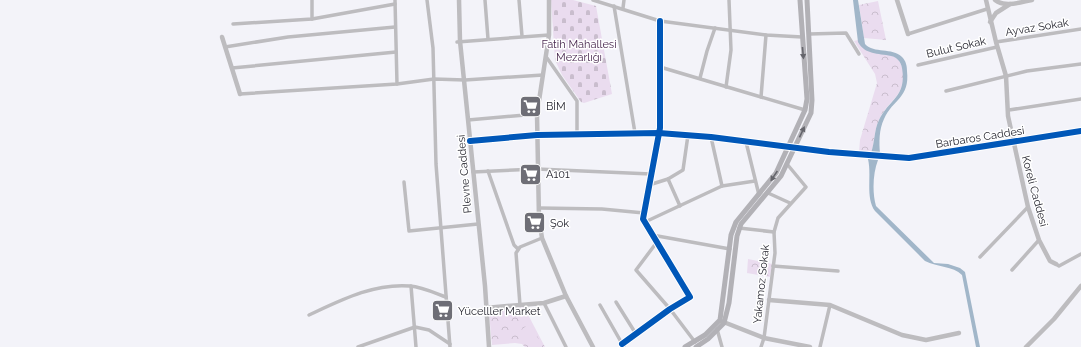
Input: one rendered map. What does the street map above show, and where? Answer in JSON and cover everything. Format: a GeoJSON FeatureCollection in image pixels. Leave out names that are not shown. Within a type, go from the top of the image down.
{"type":"FeatureCollection","features":[{"type":"Feature","properties":{"kind":"main road"},"geometry":{"type":"LineString","coordinates":[[685,347],[696,344],[722,322],[740,228],[781,176],[787,164],[791,147],[805,110],[807,99],[800,0]]}},
{"type":"Feature","properties":{"kind":"main road"},"geometry":{"type":"LineString","coordinates":[[722,322],[731,235],[736,222],[760,195],[776,173],[811,113],[812,106],[807,0]]}},
{"type":"Feature","properties":{"kind":"street"},"geometry":{"type":"LineString","coordinates":[[312,0],[312,19]]}},
{"type":"Feature","properties":{"kind":"street"},"geometry":{"type":"LineString","coordinates":[[428,0],[433,48],[436,164],[450,346]]}},
{"type":"Feature","properties":{"kind":"street","name":"Plevne Caddesi"},"geometry":{"type":"LineString","coordinates":[[459,0],[459,42],[468,120],[489,347]]}},
{"type":"Feature","properties":{"kind":"street"},"geometry":{"type":"LineString","coordinates":[[486,0],[488,39]]}},
{"type":"Feature","properties":{"kind":"street"},"geometry":{"type":"LineString","coordinates":[[519,0],[522,36]]}},
{"type":"Feature","properties":{"kind":"street"},"geometry":{"type":"LineString","coordinates":[[549,0],[549,35],[537,114],[536,135],[539,208],[542,238],[566,296],[593,347]]}},
{"type":"Feature","properties":{"kind":"street"},"geometry":{"type":"LineString","coordinates":[[593,0],[660,21],[766,35],[802,37]]}},
{"type":"Feature","properties":{"kind":"street"},"geometry":{"type":"LineString","coordinates":[[615,12],[621,8],[624,0]]}},
{"type":"Feature","properties":{"kind":"street"},"geometry":{"type":"LineString","coordinates":[[726,87],[731,50],[729,0]]}},
{"type":"Feature","properties":{"kind":"street"},"geometry":{"type":"LineString","coordinates":[[897,0],[908,34],[987,9]]}},
{"type":"Feature","properties":{"kind":"street","name":"Koreli Caddesi"},"geometry":{"type":"LineString","coordinates":[[986,0],[996,45],[1006,76],[1013,142],[1028,207],[1039,240],[1050,261],[1056,264]]}},
{"type":"Feature","properties":{"kind":"street"},"geometry":{"type":"LineString","coordinates":[[995,0],[999,3],[1010,4],[1032,0]]}},
{"type":"Feature","properties":{"kind":"street"},"geometry":{"type":"LineString","coordinates":[[233,24],[312,19],[395,2],[397,84]]}},
{"type":"Feature","properties":{"kind":"street"},"geometry":{"type":"LineString","coordinates":[[990,22],[996,13],[1010,4]]}},
{"type":"Feature","properties":{"kind":"street"},"geometry":{"type":"LineString","coordinates":[[614,6],[635,133]]}},
{"type":"Feature","properties":{"kind":"street"},"geometry":{"type":"LineString","coordinates":[[600,305],[623,346],[636,334],[670,309],[690,297],[643,219],[659,133],[660,21]]}},
{"type":"Feature","properties":{"kind":"street"},"geometry":{"type":"LineString","coordinates":[[225,47],[288,37],[395,27]]}},
{"type":"Feature","properties":{"kind":"street"},"geometry":{"type":"LineString","coordinates":[[700,78],[706,51],[715,28]]}},
{"type":"Feature","properties":{"kind":"street","name":"Ayvaz Sokak"},"geometry":{"type":"LineString","coordinates":[[996,45],[1081,29]]}},
{"type":"Feature","properties":{"kind":"street"},"geometry":{"type":"LineString","coordinates":[[809,34],[846,33],[859,54]]}},
{"type":"Feature","properties":{"kind":"street"},"geometry":{"type":"LineString","coordinates":[[459,42],[549,35]]}},
{"type":"Feature","properties":{"kind":"street"},"geometry":{"type":"LineString","coordinates":[[760,96],[766,35]]}},
{"type":"Feature","properties":{"kind":"street"},"geometry":{"type":"LineString","coordinates":[[222,37],[240,94],[397,84],[434,79],[464,80],[543,75]]}},
{"type":"Feature","properties":{"kind":"street","name":"Bulut Sokak"},"geometry":{"type":"LineString","coordinates":[[918,65],[996,45]]}},
{"type":"Feature","properties":{"kind":"street"},"geometry":{"type":"LineString","coordinates":[[232,68],[396,52]]}},
{"type":"Feature","properties":{"kind":"street"},"geometry":{"type":"LineString","coordinates":[[546,58],[577,101],[577,134]]}},
{"type":"Feature","properties":{"kind":"street"},"geometry":{"type":"LineString","coordinates":[[946,91],[1027,71],[1081,64]]}},
{"type":"Feature","properties":{"kind":"street"},"geometry":{"type":"LineString","coordinates":[[660,66],[805,110]]}},
{"type":"Feature","properties":{"kind":"street"},"geometry":{"type":"LineString","coordinates":[[1009,110],[1081,99]]}},
{"type":"Feature","properties":{"kind":"street"},"geometry":{"type":"LineString","coordinates":[[468,120],[537,114]]}},
{"type":"Feature","properties":{"kind":"street","name":"Barbaros Caddesi"},"geometry":{"type":"LineString","coordinates":[[882,156],[909,158],[1081,131]]}},
{"type":"Feature","properties":{"kind":"street"},"geometry":{"type":"LineString","coordinates":[[470,141],[536,135],[659,133],[711,137],[869,156],[882,156]]}},
{"type":"Feature","properties":{"kind":"street"},"geometry":{"type":"LineString","coordinates":[[649,186],[683,170],[688,135]]}},
{"type":"Feature","properties":{"kind":"street"},"geometry":{"type":"LineString","coordinates":[[711,137],[722,186]]}},
{"type":"Feature","properties":{"kind":"street"},"geometry":{"type":"LineString","coordinates":[[746,142],[755,181],[760,195]]}},
{"type":"Feature","properties":{"kind":"street"},"geometry":{"type":"LineString","coordinates":[[740,228],[774,232],[778,218],[806,187],[787,164]]}},
{"type":"Feature","properties":{"kind":"street"},"geometry":{"type":"LineString","coordinates":[[473,172],[538,168],[651,174]]}},
{"type":"Feature","properties":{"kind":"street"},"geometry":{"type":"LineString","coordinates":[[488,171],[509,232],[514,245],[518,249]]}},
{"type":"Feature","properties":{"kind":"street"},"geometry":{"type":"LineString","coordinates":[[668,178],[680,206]]}},
{"type":"Feature","properties":{"kind":"street"},"geometry":{"type":"LineString","coordinates":[[645,222],[722,186],[755,181]]}},
{"type":"Feature","properties":{"kind":"street"},"geometry":{"type":"LineString","coordinates":[[404,182],[408,231],[478,224]]}},
{"type":"Feature","properties":{"kind":"street"},"geometry":{"type":"LineString","coordinates":[[768,193],[790,203]]}},
{"type":"Feature","properties":{"kind":"street"},"geometry":{"type":"LineString","coordinates":[[980,257],[1028,207]]}},
{"type":"Feature","properties":{"kind":"street"},"geometry":{"type":"LineString","coordinates":[[539,208],[602,209],[644,213]]}},
{"type":"Feature","properties":{"kind":"street","name":"Yakamoz Sokak"},"geometry":{"type":"LineString","coordinates":[[761,347],[764,338],[775,254],[774,232]]}},
{"type":"Feature","properties":{"kind":"street"},"geometry":{"type":"LineString","coordinates":[[652,235],[730,249]]}},
{"type":"Feature","properties":{"kind":"street"},"geometry":{"type":"LineString","coordinates":[[520,305],[515,259],[518,249],[542,238]]}},
{"type":"Feature","properties":{"kind":"street"},"geometry":{"type":"LineString","coordinates":[[1012,270],[1039,240]]}},
{"type":"Feature","properties":{"kind":"street"},"geometry":{"type":"LineString","coordinates":[[657,242],[636,270],[670,309],[696,344]]}},
{"type":"Feature","properties":{"kind":"street"},"geometry":{"type":"LineString","coordinates":[[1056,264],[1059,266],[1081,254]]}},
{"type":"Feature","properties":{"kind":"street"},"geometry":{"type":"LineString","coordinates":[[773,266],[838,271]]}},
{"type":"Feature","properties":{"kind":"street"},"geometry":{"type":"LineString","coordinates":[[310,315],[344,298],[386,286],[411,286],[446,297]]}},
{"type":"Feature","properties":{"kind":"street"},"geometry":{"type":"LineString","coordinates":[[411,286],[416,347]]}},
{"type":"Feature","properties":{"kind":"street"},"geometry":{"type":"LineString","coordinates":[[1026,347],[1054,319],[1081,286]]}},
{"type":"Feature","properties":{"kind":"street"},"geometry":{"type":"LineString","coordinates":[[485,308],[544,303],[566,296]]}},
{"type":"Feature","properties":{"kind":"street"},"geometry":{"type":"LineString","coordinates":[[769,300],[830,305],[902,335],[926,340],[959,333]]}},
{"type":"Feature","properties":{"kind":"street"},"geometry":{"type":"LineString","coordinates":[[616,302],[636,334]]}},
{"type":"Feature","properties":{"kind":"street"},"geometry":{"type":"LineString","coordinates":[[544,303],[566,347]]}},
{"type":"Feature","properties":{"kind":"street"},"geometry":{"type":"LineString","coordinates":[[820,347],[830,305]]}},
{"type":"Feature","properties":{"kind":"street"},"geometry":{"type":"LineString","coordinates":[[722,322],[764,338],[793,346],[810,347]]}},
{"type":"Feature","properties":{"kind":"street"},"geometry":{"type":"LineString","coordinates":[[358,347],[415,327],[429,330],[450,346]]}},
{"type":"Feature","properties":{"kind":"street"},"geometry":{"type":"LineString","coordinates":[[716,328],[722,347]]}},
{"type":"Feature","properties":{"kind":"green space","name":"Fatih Mahallesi Mezarlığı"},"geometry":{"type":"Polygon","coordinates":[[[551,0],[573,0],[596,6],[612,94],[584,103],[581,102],[562,75],[555,60],[551,0]]]}},
{"type":"Feature","properties":{"kind":"green space"},"geometry":{"type":"Polygon","coordinates":[[[878,1],[886,40],[864,38],[859,5],[878,1]]]}},
{"type":"Feature","properties":{"kind":"green space"},"geometry":{"type":"Polygon","coordinates":[[[858,40],[867,50],[894,56],[900,62],[902,67],[903,84],[900,91],[879,120],[871,153],[859,152],[860,140],[877,83],[875,74],[854,41],[858,40]]]}},
{"type":"Feature","properties":{"kind":"green space"},"geometry":{"type":"Polygon","coordinates":[[[748,259],[772,264],[770,277],[747,273],[748,259]]]}},
{"type":"Feature","properties":{"kind":"green space"},"geometry":{"type":"Polygon","coordinates":[[[524,307],[545,347],[525,347],[522,344],[515,343],[492,345],[489,313],[491,310],[524,307]]]}},
{"type":"Feature","properties":{"kind":"green space"},"geometry":{"type":"Polygon","coordinates":[[[530,324],[539,340],[530,345],[522,329],[530,324]]]}},
{"type":"Feature","properties":{"kind":"water"},"geometry":{"type":"Polygon","coordinates":[[[853,0],[858,0],[865,44],[873,49],[898,54],[902,57],[906,65],[906,87],[882,123],[880,153],[871,153],[876,128],[883,113],[900,92],[903,78],[902,68],[900,62],[895,57],[872,53],[864,49],[858,42],[853,0]]]}},
{"type":"Feature","properties":{"kind":"water"},"geometry":{"type":"Polygon","coordinates":[[[868,159],[878,160],[874,183],[876,206],[934,263],[948,264],[960,268],[965,272],[980,347],[976,347],[962,275],[950,268],[925,261],[875,211],[869,193],[868,159]]]}},
{"type":"Feature","properties":{"kind":"cycle path"},"geometry":{"type":"LineString","coordinates":[[622,344],[670,309],[690,297],[643,219],[660,128],[660,21]]}},
{"type":"Feature","properties":{"kind":"cycle path"},"geometry":{"type":"LineString","coordinates":[[470,141],[537,135],[659,133],[711,137],[829,152],[909,158],[1081,131]]}},
{"type":"Feature","properties":{"kind":"place","name":"BİM"},"geometry":{"type":"Point","coordinates":[530,106]}},
{"type":"Feature","properties":{"kind":"place","name":"A101"},"geometry":{"type":"Point","coordinates":[530,174]}},
{"type":"Feature","properties":{"kind":"place","name":"Şok"},"geometry":{"type":"Point","coordinates":[535,223]}},
{"type":"Feature","properties":{"kind":"place","name":"Yücelller Market"},"geometry":{"type":"Point","coordinates":[443,311]}}]}
